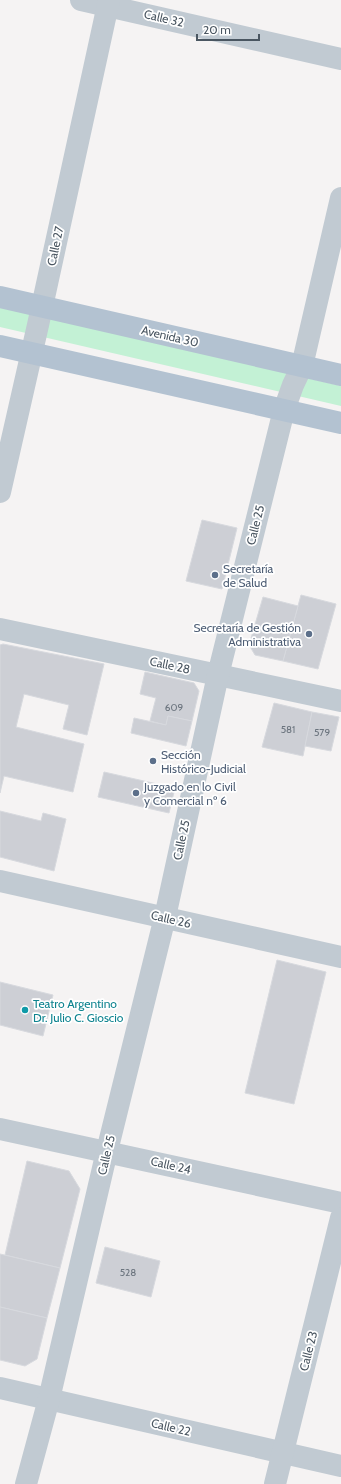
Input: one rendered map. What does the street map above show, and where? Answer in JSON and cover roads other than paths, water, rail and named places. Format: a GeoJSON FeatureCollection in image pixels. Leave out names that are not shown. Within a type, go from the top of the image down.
{"type":"FeatureCollection","features":[{"type":"Feature","properties":{"kind":"main road","name":"Avenida 30"},"geometry":{"type":"LineString","coordinates":[[0,296],[42,307],[341,375]]}},
{"type":"Feature","properties":{"kind":"main road"},"geometry":{"type":"LineString","coordinates":[[0,346],[341,423]]}},
{"type":"Feature","properties":{"kind":"street","name":"Calle 32"},"geometry":{"type":"LineString","coordinates":[[81,0],[108,3],[341,59]]}},
{"type":"Feature","properties":{"kind":"street","name":"Calle 27"},"geometry":{"type":"LineString","coordinates":[[0,492],[32,354],[108,3]]}},
{"type":"Feature","properties":{"kind":"street","name":"Calle 25"},"geometry":{"type":"LineString","coordinates":[[26,1484],[49,1399],[164,917],[218,675],[284,410],[302,366],[341,198]]}},
{"type":"Feature","properties":{"kind":"street","name":"Calle 28"},"geometry":{"type":"LineString","coordinates":[[0,628],[341,701]]}},
{"type":"Feature","properties":{"kind":"street","name":"Calle 26"},"geometry":{"type":"LineString","coordinates":[[0,881],[341,957]]}},
{"type":"Feature","properties":{"kind":"street","name":"Calle 24"},"geometry":{"type":"LineString","coordinates":[[0,1128],[341,1203]]}},
{"type":"Feature","properties":{"kind":"street","name":"Calle 23"},"geometry":{"type":"LineString","coordinates":[[275,1484],[341,1218]]}},
{"type":"Feature","properties":{"kind":"street","name":"Calle 22"},"geometry":{"type":"LineString","coordinates":[[0,1388],[341,1466]]}},
{"type":"Feature","properties":{"kind":"place","name":"Secretaría de Salud"},"geometry":{"type":"Point","coordinates":[215,575]}},
{"type":"Feature","properties":{"kind":"place","name":"Secretaría de Gestión Administrativa"},"geometry":{"type":"Point","coordinates":[309,634]}},
{"type":"Feature","properties":{"kind":"place","name":"Sección Histórico-Judicial"},"geometry":{"type":"Point","coordinates":[153,761]}},
{"type":"Feature","properties":{"kind":"place","name":"Juzgado en lo Civil y Comercial nº 6"},"geometry":{"type":"Point","coordinates":[136,793]}},
{"type":"Feature","properties":{"kind":"place","name":"Teatro Argentino Dr. Julio C. Gioscio"},"geometry":{"type":"Point","coordinates":[25,1010]}}]}
